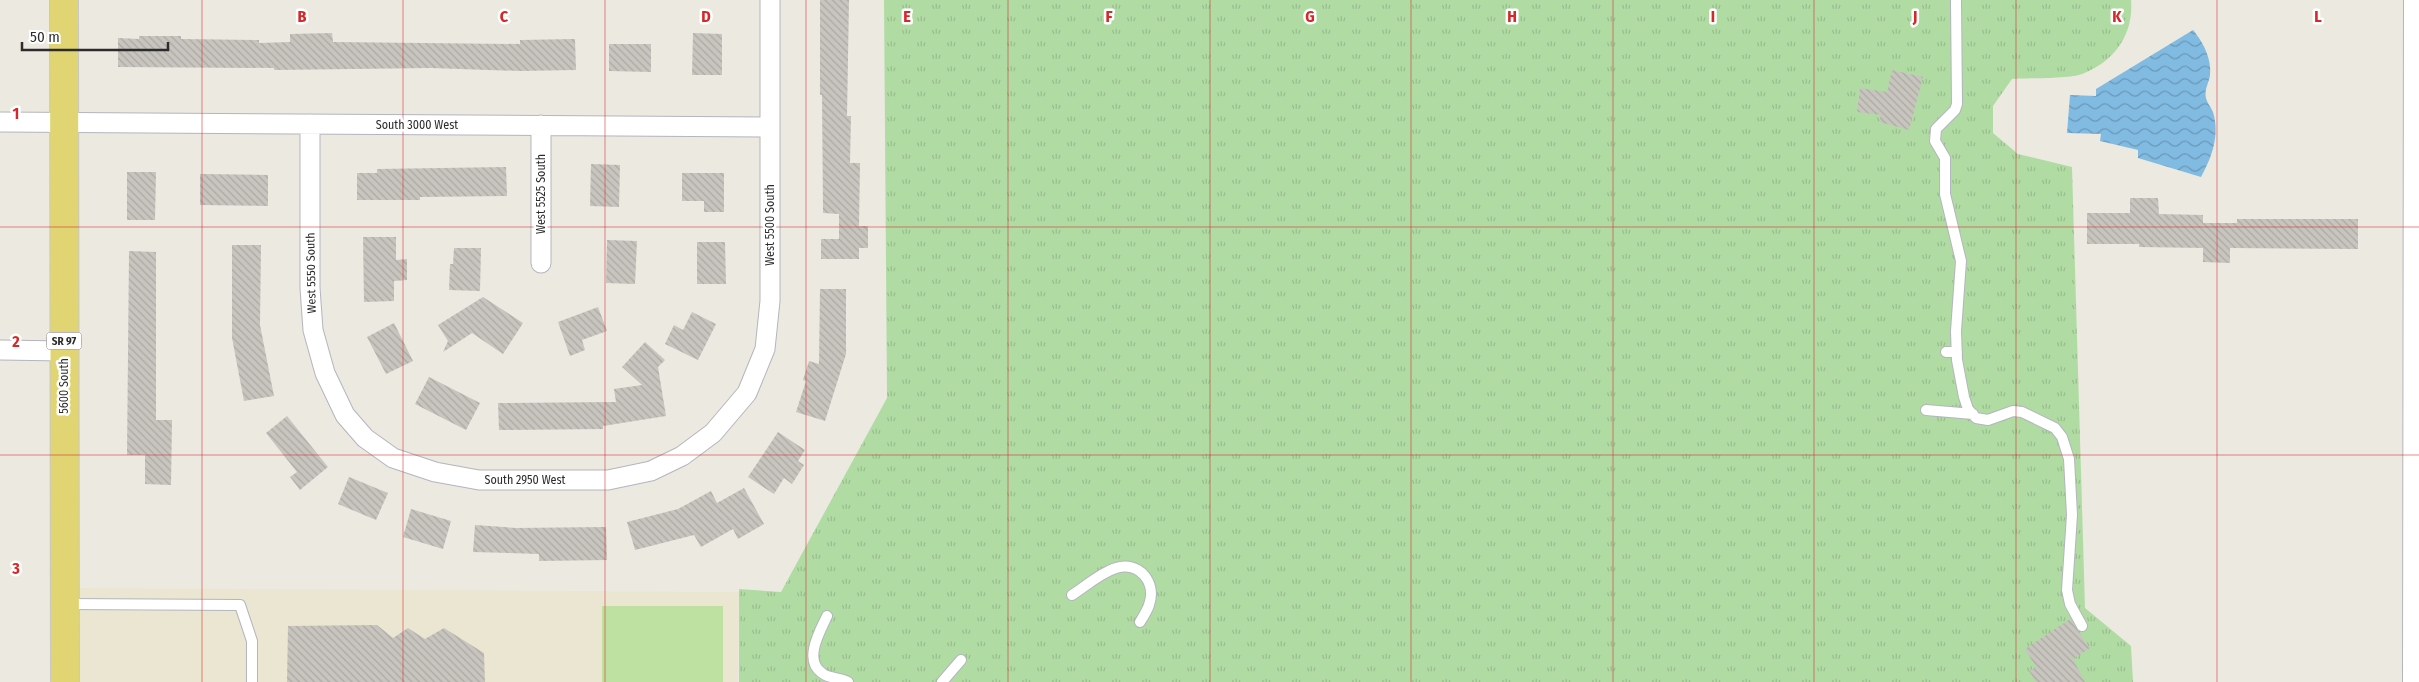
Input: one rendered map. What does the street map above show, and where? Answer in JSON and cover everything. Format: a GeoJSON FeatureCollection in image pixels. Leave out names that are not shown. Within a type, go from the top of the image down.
{"type":"FeatureCollection","features":[{"type":"Feature","properties":{"kind":"main road","name":"5600 South"},"geometry":{"type":"LineString","coordinates":[[64,0],[64,682]]}},
{"type":"Feature","properties":{"kind":"street","name":"West 5500 South"},"geometry":{"type":"LineString","coordinates":[[713,433],[747,393],[765,349],[770,301],[770,0]]}},
{"type":"Feature","properties":{"kind":"street"},"geometry":{"type":"LineString","coordinates":[[2417,682],[2418,0]]}},
{"type":"Feature","properties":{"kind":"street","name":"South 3000 West"},"geometry":{"type":"LineString","coordinates":[[0,122],[770,127]]}},
{"type":"Feature","properties":{"kind":"street","name":"West 5550 South"},"geometry":{"type":"LineString","coordinates":[[310,124],[310,288],[313,330],[325,373],[345,415]]}},
{"type":"Feature","properties":{"kind":"street","name":"West 5525 South"},"geometry":{"type":"LineString","coordinates":[[541,125],[541,263]]}},
{"type":"Feature","properties":{"kind":"street"},"geometry":{"type":"LineString","coordinates":[[0,350],[64,350]]}},
{"type":"Feature","properties":{"kind":"street","name":"South 2950 West"},"geometry":{"type":"LineString","coordinates":[[345,415],[365,438],[392,458],[435,472],[479,480],[608,480],[651,470],[682,456],[713,433]]}},
{"type":"Feature","properties":{"kind":"lane"},"geometry":{"type":"LineString","coordinates":[[1956,0],[1956,104],[1955,110],[1936,129],[1934,141],[1945,158],[1945,194],[1961,261],[1956,316],[1957,352],[1964,397],[1973,414]]}},
{"type":"Feature","properties":{"kind":"lane"},"geometry":{"type":"LineString","coordinates":[[1946,352],[1957,352]]}},
{"type":"Feature","properties":{"kind":"lane"},"geometry":{"type":"LineString","coordinates":[[1926,410],[1973,414],[1988,420],[2013,411],[2022,412],[2055,428],[2062,437],[2069,459],[2072,515],[2067,590],[2070,604],[2082,626]]}},
{"type":"Feature","properties":{"kind":"lane"},"geometry":{"type":"LineString","coordinates":[[1072,595],[1107,571],[1118,567],[1137,568],[1147,579],[1151,589],[1149,605],[1140,622]]}},
{"type":"Feature","properties":{"kind":"lane"},"geometry":{"type":"LineString","coordinates":[[64,604],[240,605],[252,641],[252,682]]}},
{"type":"Feature","properties":{"kind":"lane"},"geometry":{"type":"LineString","coordinates":[[827,616],[816,642],[815,665],[821,673],[848,682]]}},
{"type":"Feature","properties":{"kind":"lane"},"geometry":{"type":"LineString","coordinates":[[942,682],[961,660]]}},
{"type":"Feature","properties":{"kind":"shaded area"},"geometry":{"type":"Polygon","coordinates":[[[74,588],[739,592],[738,682],[78,682],[74,588]]]}},
{"type":"Feature","properties":{"kind":"green space"},"geometry":{"type":"Polygon","coordinates":[[[884,0],[2131,0],[2129,25],[2120,46],[2112,55],[2093,69],[2076,76],[2012,79],[1993,106],[1993,133],[2018,154],[2072,167],[2085,608],[2131,646],[2133,682],[739,682],[739,589],[781,592],[887,398],[884,0]]]}},
{"type":"Feature","properties":{"kind":"green space"},"geometry":{"type":"Polygon","coordinates":[[[602,606],[723,606],[723,682],[602,682],[602,606]]]}},
{"type":"Feature","properties":{"kind":"water"},"geometry":{"type":"Polygon","coordinates":[[[2193,30],[2203,45],[2210,63],[2206,95],[2207,102],[2213,112],[2216,129],[2214,146],[2201,177],[2138,158],[2138,150],[2100,141],[2101,134],[2067,133],[2070,95],[2096,96],[2096,89],[2193,30]]]}},
{"type":"Feature","properties":{"kind":"building"},"geometry":{"type":"Polygon","coordinates":[[[820,0],[849,0],[847,116],[851,116],[850,163],[860,163],[859,226],[868,226],[868,248],[859,248],[859,259],[821,259],[821,239],[839,239],[839,214],[823,213],[820,0]]]}},
{"type":"Feature","properties":{"kind":"building"},"geometry":{"type":"Polygon","coordinates":[[[332,33],[333,42],[520,44],[520,40],[575,39],[576,70],[521,71],[431,68],[274,70],[274,68],[118,67],[118,38],[139,39],[139,36],[181,36],[181,39],[259,40],[259,43],[290,42],[290,34],[332,33]]]}},
{"type":"Feature","properties":{"kind":"building"},"geometry":{"type":"Polygon","coordinates":[[[693,33],[722,34],[722,75],[692,75],[693,33]]]}},
{"type":"Feature","properties":{"kind":"building"},"geometry":{"type":"Polygon","coordinates":[[[609,44],[651,44],[651,72],[609,71],[609,44]]]}},
{"type":"Feature","properties":{"kind":"building"},"geometry":{"type":"Polygon","coordinates":[[[1892,70],[1923,77],[1909,130],[1879,122],[1881,115],[1857,112],[1860,88],[1887,92],[1892,70]]]}},
{"type":"Feature","properties":{"kind":"building"},"geometry":{"type":"Polygon","coordinates":[[[591,164],[620,165],[619,207],[590,206],[591,164]]]}},
{"type":"Feature","properties":{"kind":"building"},"geometry":{"type":"Polygon","coordinates":[[[506,167],[507,196],[420,197],[420,200],[357,200],[357,173],[377,173],[377,169],[506,167]]]}},
{"type":"Feature","properties":{"kind":"building"},"geometry":{"type":"Polygon","coordinates":[[[127,172],[156,172],[155,220],[127,220],[127,172]]]}},
{"type":"Feature","properties":{"kind":"building"},"geometry":{"type":"Polygon","coordinates":[[[682,173],[724,173],[724,212],[704,212],[704,201],[682,201],[682,173]]]}},
{"type":"Feature","properties":{"kind":"building"},"geometry":{"type":"Polygon","coordinates":[[[200,174],[268,175],[268,206],[200,205],[200,174]]]}},
{"type":"Feature","properties":{"kind":"building"},"geometry":{"type":"Polygon","coordinates":[[[2130,198],[2158,198],[2159,214],[2203,215],[2203,223],[2237,223],[2237,219],[2358,219],[2358,249],[2230,248],[2230,263],[2203,262],[2203,248],[2139,247],[2139,244],[2087,244],[2087,213],[2130,213],[2130,198]]]}},
{"type":"Feature","properties":{"kind":"building"},"geometry":{"type":"Polygon","coordinates":[[[363,237],[396,237],[396,260],[407,259],[407,280],[394,281],[394,301],[364,302],[363,237]]]}},
{"type":"Feature","properties":{"kind":"building"},"geometry":{"type":"Polygon","coordinates":[[[607,240],[637,241],[635,284],[606,283],[607,240]]]}},
{"type":"Feature","properties":{"kind":"building"},"geometry":{"type":"Polygon","coordinates":[[[697,242],[725,242],[726,284],[697,284],[697,242]]]}},
{"type":"Feature","properties":{"kind":"building"},"geometry":{"type":"Polygon","coordinates":[[[232,245],[261,245],[260,325],[274,396],[244,401],[232,338],[232,245]]]}},
{"type":"Feature","properties":{"kind":"building"},"geometry":{"type":"Polygon","coordinates":[[[454,248],[481,248],[480,291],[449,290],[450,264],[453,264],[454,248]]]}},
{"type":"Feature","properties":{"kind":"building"},"geometry":{"type":"Polygon","coordinates":[[[129,251],[156,252],[156,420],[172,420],[171,485],[145,484],[145,455],[127,455],[129,251]]]}},
{"type":"Feature","properties":{"kind":"building"},"geometry":{"type":"Polygon","coordinates":[[[820,289],[846,289],[846,354],[825,421],[796,412],[806,381],[803,380],[809,361],[819,364],[820,289]]]}},
{"type":"Feature","properties":{"kind":"building"},"geometry":{"type":"Polygon","coordinates":[[[483,297],[523,323],[503,354],[472,333],[443,352],[448,341],[438,325],[483,297]]]}},
{"type":"Feature","properties":{"kind":"building"},"geometry":{"type":"Polygon","coordinates":[[[598,307],[607,331],[582,340],[585,350],[570,356],[558,322],[598,307]]]}},
{"type":"Feature","properties":{"kind":"building"},"geometry":{"type":"Polygon","coordinates":[[[692,312],[716,324],[698,360],[665,344],[674,325],[683,330],[692,312]]]}},
{"type":"Feature","properties":{"kind":"building"},"geometry":{"type":"Polygon","coordinates":[[[394,323],[413,361],[386,374],[367,337],[394,323]]]}},
{"type":"Feature","properties":{"kind":"building"},"geometry":{"type":"Polygon","coordinates":[[[645,342],[665,360],[658,367],[666,416],[603,426],[603,429],[499,430],[498,403],[616,402],[614,389],[642,385],[622,367],[645,342]]]}},
{"type":"Feature","properties":{"kind":"building"},"geometry":{"type":"Polygon","coordinates":[[[429,377],[480,403],[466,430],[415,404],[429,377]]]}},
{"type":"Feature","properties":{"kind":"building"},"geometry":{"type":"Polygon","coordinates":[[[287,416],[328,467],[300,490],[290,477],[297,472],[266,433],[287,416]]]}},
{"type":"Feature","properties":{"kind":"building"},"geometry":{"type":"Polygon","coordinates":[[[778,432],[805,450],[798,461],[804,465],[792,484],[784,478],[774,494],[748,477],[778,432]]]}},
{"type":"Feature","properties":{"kind":"building"},"geometry":{"type":"Polygon","coordinates":[[[349,477],[388,493],[376,520],[338,504],[349,477]]]}},
{"type":"Feature","properties":{"kind":"building"},"geometry":{"type":"Polygon","coordinates":[[[744,488],[764,524],[738,539],[733,529],[701,547],[694,535],[635,550],[627,522],[678,509],[711,491],[717,503],[744,488]]]}},
{"type":"Feature","properties":{"kind":"building"},"geometry":{"type":"Polygon","coordinates":[[[411,509],[451,521],[443,549],[403,537],[411,509]]]}},
{"type":"Feature","properties":{"kind":"building"},"geometry":{"type":"Polygon","coordinates":[[[475,525],[516,528],[606,527],[607,560],[539,561],[539,554],[473,552],[475,525]]]}},
{"type":"Feature","properties":{"kind":"building"},"geometry":{"type":"Polygon","coordinates":[[[2070,619],[2090,648],[2073,659],[2085,682],[2036,682],[2029,671],[2036,667],[2025,649],[2070,619]]]}},
{"type":"Feature","properties":{"kind":"building"},"geometry":{"type":"Polygon","coordinates":[[[377,625],[393,638],[408,628],[425,639],[444,628],[484,653],[485,682],[287,682],[288,626],[377,625]]]}}]}
